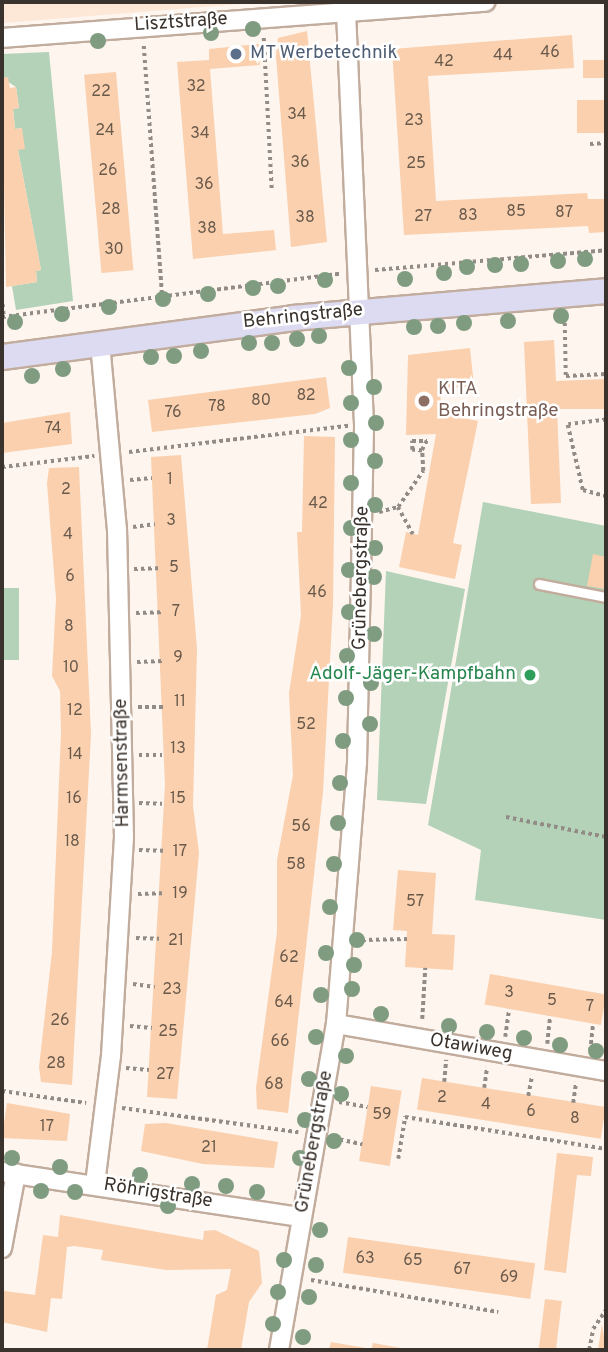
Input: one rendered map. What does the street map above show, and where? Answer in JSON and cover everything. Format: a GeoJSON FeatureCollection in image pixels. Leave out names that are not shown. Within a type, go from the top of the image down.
{"type":"FeatureCollection","features":[{"type":"Feature","properties":{"kind":"main road","name":"Behringstraße"},"geometry":{"type":"LineString","coordinates":[[2,357],[100,342],[361,311],[606,291]]}},
{"type":"Feature","properties":{"kind":"street","name":"Lisztstraße"},"geometry":{"type":"LineString","coordinates":[[2,38],[346,11],[371,5],[486,2]]}},
{"type":"Feature","properties":{"kind":"street","name":"Grünebergstraße"},"geometry":{"type":"LineString","coordinates":[[279,1350],[336,1024],[358,762],[364,424],[360,271],[346,11]]}},
{"type":"Feature","properties":{"kind":"street","name":"Harmsenstraße"},"geometry":{"type":"LineString","coordinates":[[95,1184],[106,1106],[122,894],[120,613],[112,454],[100,342]]}},
{"type":"Feature","properties":{"kind":"street","name":"Otawiweg"},"geometry":{"type":"LineString","coordinates":[[336,1024],[597,1069]]}},
{"type":"Feature","properties":{"kind":"street","name":"Röhrigstraße"},"geometry":{"type":"LineString","coordinates":[[2,1248],[9,1172],[301,1217]]}},
{"type":"Feature","properties":{"kind":"lane"},"geometry":{"type":"LineString","coordinates":[[539,584],[606,597]]}},
{"type":"Feature","properties":{"kind":"path"},"geometry":{"type":"LineString","coordinates":[[264,17],[272,189]]}},
{"type":"Feature","properties":{"kind":"path"},"geometry":{"type":"LineString","coordinates":[[142,26],[162,293]]}},
{"type":"Feature","properties":{"kind":"path"},"geometry":{"type":"LineString","coordinates":[[590,144],[606,143]]}},
{"type":"Feature","properties":{"kind":"path"},"geometry":{"type":"LineString","coordinates":[[2,297],[3,316],[162,293],[360,271],[606,250]]}},
{"type":"Feature","properties":{"kind":"path"},"geometry":{"type":"LineString","coordinates":[[565,323],[566,376],[606,374]]}},
{"type":"Feature","properties":{"kind":"path"},"geometry":{"type":"LineString","coordinates":[[606,420],[568,425],[583,490],[606,496]]}},
{"type":"Feature","properties":{"kind":"path"},"geometry":{"type":"LineString","coordinates":[[2,467],[364,424]]}},
{"type":"Feature","properties":{"kind":"path"},"geometry":{"type":"LineString","coordinates":[[363,517],[398,507],[425,471],[422,451],[427,441],[412,441],[412,450],[422,451]]}},
{"type":"Feature","properties":{"kind":"path"},"geometry":{"type":"LineString","coordinates":[[398,507],[413,534]]}},
{"type":"Feature","properties":{"kind":"path"},"geometry":{"type":"LineString","coordinates":[[120,613],[160,612]]}},
{"type":"Feature","properties":{"kind":"path"},"geometry":{"type":"LineString","coordinates":[[121,663],[163,662]]}},
{"type":"Feature","properties":{"kind":"path"},"geometry":{"type":"LineString","coordinates":[[122,707],[164,707]]}},
{"type":"Feature","properties":{"kind":"path"},"geometry":{"type":"LineString","coordinates":[[506,817],[606,837]]}},
{"type":"Feature","properties":{"kind":"path"},"geometry":{"type":"LineString","coordinates":[[122,894],[162,893]]}},
{"type":"Feature","properties":{"kind":"path"},"geometry":{"type":"LineString","coordinates":[[120,936],[159,939]]}},
{"type":"Feature","properties":{"kind":"path"},"geometry":{"type":"LineString","coordinates":[[343,940],[407,939]]}},
{"type":"Feature","properties":{"kind":"path"},"geometry":{"type":"LineString","coordinates":[[420,1039],[425,968]]}},
{"type":"Feature","properties":{"kind":"path"},"geometry":{"type":"LineString","coordinates":[[502,1053],[509,1009]]}},
{"type":"Feature","properties":{"kind":"path"},"geometry":{"type":"LineString","coordinates":[[545,1060],[550,1016]]}},
{"type":"Feature","properties":{"kind":"path"},"geometry":{"type":"LineString","coordinates":[[593,1024],[597,1069]]}},
{"type":"Feature","properties":{"kind":"path"},"geometry":{"type":"LineString","coordinates":[[2,1091],[317,1134],[362,1144]]}},
{"type":"Feature","properties":{"kind":"path"},"geometry":{"type":"LineString","coordinates":[[323,1100],[368,1107]]}},
{"type":"Feature","properties":{"kind":"path"},"geometry":{"type":"LineString","coordinates":[[398,1159],[405,1117],[606,1149]]}},
{"type":"Feature","properties":{"kind":"path"},"geometry":{"type":"LineString","coordinates":[[291,1277],[498,1312]]}},
{"type":"Feature","properties":{"kind":"path"},"geometry":{"type":"LineString","coordinates":[[589,1350],[593,1329],[606,1310]]}},
{"type":"Feature","properties":{"kind":"shaded area"},"geometry":{"type":"Polygon","coordinates":[[[2,2],[264,2],[2,23],[2,2]]]}},
{"type":"Feature","properties":{"kind":"green space"},"geometry":{"type":"Polygon","coordinates":[[[49,52],[73,301],[16,310],[12,286],[37,282],[36,271],[41,270],[18,150],[22,128],[15,129],[13,109],[19,108],[16,87],[2,78],[2,54],[49,52]]]}},
{"type":"Feature","properties":{"kind":"green space","name":"Adolf-Jäger-Kampfbahn"},"geometry":{"type":"Polygon","coordinates":[[[483,502],[606,526],[606,920],[475,900],[481,850],[428,825],[483,502]]]}},
{"type":"Feature","properties":{"kind":"green space"},"geometry":{"type":"Polygon","coordinates":[[[386,571],[465,589],[426,804],[377,800],[386,571]]]}},
{"type":"Feature","properties":{"kind":"green space"},"geometry":{"type":"Polygon","coordinates":[[[2,588],[19,588],[19,660],[2,660],[2,588]]]}},
{"type":"Feature","properties":{"kind":"building"},"geometry":{"type":"Polygon","coordinates":[[[307,31],[327,242],[291,247],[276,56],[278,38],[307,31]]]}},
{"type":"Feature","properties":{"kind":"building"},"geometry":{"type":"Polygon","coordinates":[[[572,35],[574,68],[428,76],[436,201],[587,193],[588,199],[606,199],[606,232],[589,233],[588,226],[404,235],[392,49],[572,35]]]}},
{"type":"Feature","properties":{"kind":"building"},"geometry":{"type":"Polygon","coordinates":[[[259,44],[260,65],[210,69],[223,234],[274,230],[276,250],[193,259],[177,62],[209,60],[209,49],[259,44]]]}},
{"type":"Feature","properties":{"kind":"building"},"geometry":{"type":"Polygon","coordinates":[[[583,60],[606,60],[606,78],[583,78],[583,60]]]}},
{"type":"Feature","properties":{"kind":"building"},"geometry":{"type":"Polygon","coordinates":[[[116,72],[133,270],[101,273],[84,75],[116,72]]]}},
{"type":"Feature","properties":{"kind":"building"},"geometry":{"type":"Polygon","coordinates":[[[8,77],[10,88],[16,87],[19,108],[13,109],[15,129],[22,128],[25,149],[18,150],[41,270],[36,271],[37,282],[6,287],[2,78],[8,77]]]}},
{"type":"Feature","properties":{"kind":"building"},"geometry":{"type":"Polygon","coordinates":[[[577,100],[606,100],[606,133],[577,133],[577,100]]]}},
{"type":"Feature","properties":{"kind":"building"},"geometry":{"type":"Polygon","coordinates":[[[554,340],[556,381],[606,379],[606,409],[557,409],[561,503],[531,504],[524,342],[554,340]]]}},
{"type":"Feature","properties":{"kind":"building"},"geometry":{"type":"Polygon","coordinates":[[[470,348],[474,386],[441,389],[440,413],[478,421],[453,543],[462,545],[455,579],[399,567],[406,532],[418,535],[436,434],[406,435],[408,355],[470,348]]]}},
{"type":"Feature","properties":{"kind":"building"},"geometry":{"type":"Polygon","coordinates":[[[326,377],[330,408],[315,414],[152,432],[148,400],[326,377]]]}},
{"type":"Feature","properties":{"kind":"building"},"geometry":{"type":"Polygon","coordinates":[[[70,412],[72,444],[2,453],[2,423],[70,412]]]}},
{"type":"Feature","properties":{"kind":"building"},"geometry":{"type":"Polygon","coordinates":[[[304,436],[335,437],[333,604],[323,792],[288,1113],[257,1109],[256,1088],[277,932],[277,860],[293,775],[289,693],[301,615],[297,532],[302,532],[304,436]]]}},
{"type":"Feature","properties":{"kind":"building"},"geometry":{"type":"Polygon","coordinates":[[[181,455],[197,649],[193,806],[199,853],[177,1099],[147,1097],[165,785],[151,457],[181,455]]]}},
{"type":"Feature","properties":{"kind":"building"},"geometry":{"type":"Polygon","coordinates":[[[79,467],[91,734],[72,1085],[41,1082],[39,1067],[52,952],[61,733],[60,691],[52,676],[56,599],[47,483],[49,468],[79,467]]]}},
{"type":"Feature","properties":{"kind":"building"},"geometry":{"type":"Polygon","coordinates":[[[593,554],[606,557],[606,589],[587,586],[593,554]]]}},
{"type":"Feature","properties":{"kind":"building"},"geometry":{"type":"Polygon","coordinates":[[[398,870],[436,873],[432,934],[455,935],[453,970],[405,967],[407,931],[393,930],[398,870]]]}},
{"type":"Feature","properties":{"kind":"building"},"geometry":{"type":"Polygon","coordinates":[[[490,974],[606,994],[601,1025],[485,1005],[490,974]]]}},
{"type":"Feature","properties":{"kind":"building"},"geometry":{"type":"Polygon","coordinates":[[[422,1078],[606,1107],[601,1139],[417,1110],[422,1078]]]}},
{"type":"Feature","properties":{"kind":"building"},"geometry":{"type":"Polygon","coordinates":[[[371,1086],[402,1091],[390,1166],[359,1161],[371,1086]]]}},
{"type":"Feature","properties":{"kind":"building"},"geometry":{"type":"Polygon","coordinates":[[[7,1103],[70,1114],[67,1141],[2,1138],[7,1103]]]}},
{"type":"Feature","properties":{"kind":"building"},"geometry":{"type":"Polygon","coordinates":[[[166,1123],[278,1142],[274,1168],[203,1164],[141,1151],[145,1124],[166,1123]]]}},
{"type":"Feature","properties":{"kind":"building"},"geometry":{"type":"Polygon","coordinates":[[[557,1153],[593,1157],[591,1176],[577,1175],[566,1273],[544,1270],[557,1153]]]}},
{"type":"Feature","properties":{"kind":"building"},"geometry":{"type":"Polygon","coordinates":[[[60,1215],[203,1240],[204,1231],[215,1230],[259,1251],[262,1283],[249,1302],[241,1350],[207,1350],[216,1295],[227,1290],[231,1269],[166,1270],[101,1260],[103,1250],[74,1246],[67,1247],[62,1299],[51,1298],[47,1332],[2,1322],[4,1291],[35,1295],[43,1235],[58,1237],[60,1215]]]}},
{"type":"Feature","properties":{"kind":"building"},"geometry":{"type":"Polygon","coordinates":[[[348,1237],[535,1263],[530,1299],[343,1273],[348,1237]]]}},
{"type":"Feature","properties":{"kind":"building"},"geometry":{"type":"Polygon","coordinates":[[[545,1299],[562,1301],[556,1350],[539,1350],[545,1299]]]}},
{"type":"Feature","properties":{"kind":"building"},"geometry":{"type":"Polygon","coordinates":[[[602,1324],[606,1350],[598,1350],[602,1324]]]}},
{"type":"Feature","properties":{"kind":"building"},"geometry":{"type":"Polygon","coordinates":[[[331,1342],[371,1349],[371,1350],[329,1350],[331,1342]]]}},
{"type":"Feature","properties":{"kind":"building"},"geometry":{"type":"Polygon","coordinates":[[[373,1343],[406,1349],[406,1350],[371,1350],[373,1343]]]}},
{"type":"Feature","properties":{"kind":"place","name":"MT Werbetechnik"},"geometry":{"type":"Point","coordinates":[236,54]}},
{"type":"Feature","properties":{"kind":"place","name":"KITA Behringstraße"},"geometry":{"type":"Point","coordinates":[424,401]}},
{"type":"Feature","properties":{"kind":"place","name":"Adolf-Jäger-Kampfbahn"},"geometry":{"type":"Point","coordinates":[530,675]}}]}
